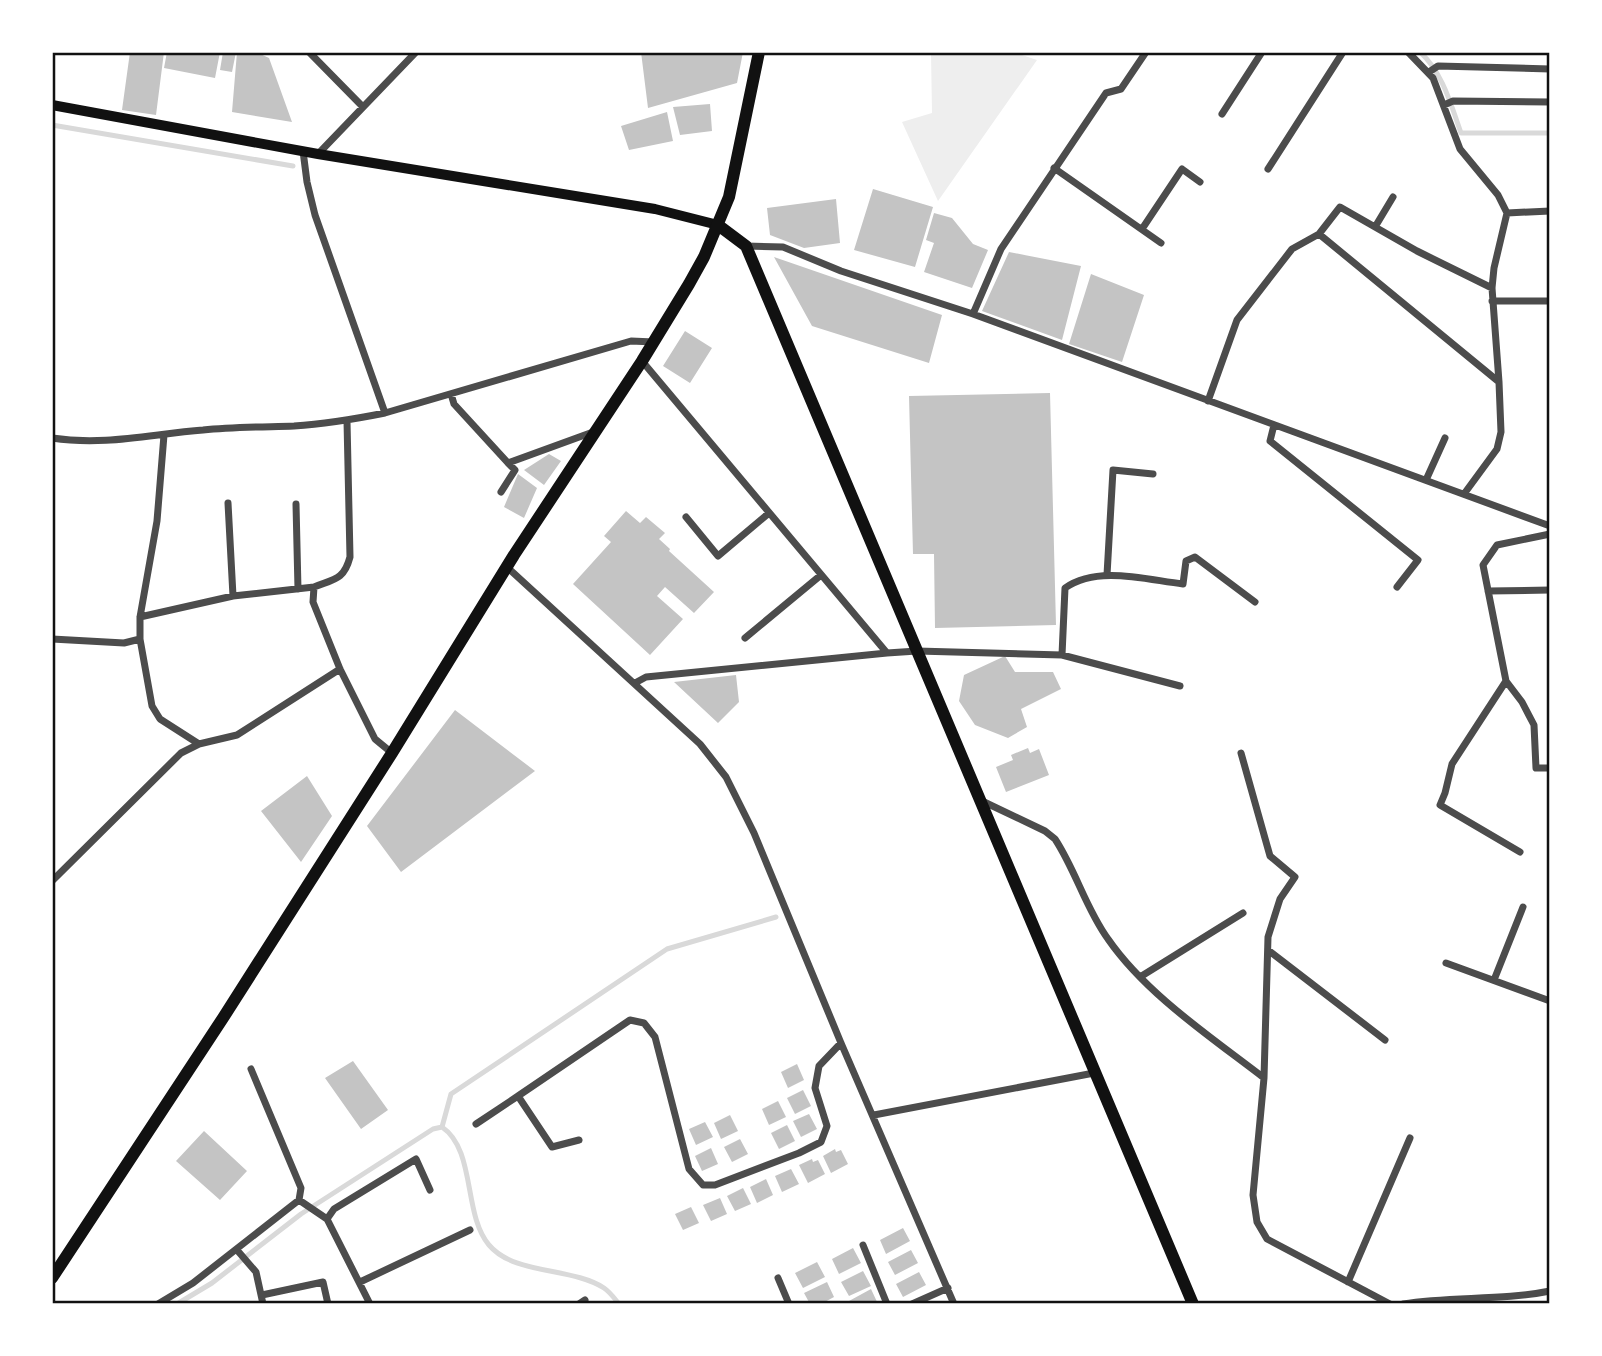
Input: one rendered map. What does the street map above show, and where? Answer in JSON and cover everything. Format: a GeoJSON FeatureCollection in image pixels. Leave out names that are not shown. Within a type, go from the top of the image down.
{"type":"FeatureCollection","features":[{"type":"Feature","properties":{"kind":"main road"},"geometry":{"type":"LineString","coordinates":[[52,1278],[392,753],[507,567],[654,342],[704,257],[729,197],[759,52]]}},
{"type":"Feature","properties":{"kind":"main road"},"geometry":{"type":"LineString","coordinates":[[52,105],[318,154],[655,209],[718,225],[746,246],[1193,1304]]}},
{"type":"Feature","properties":{"kind":"street"},"geometry":{"type":"LineString","coordinates":[[309,52],[363,107]]}},
{"type":"Feature","properties":{"kind":"street"},"geometry":{"type":"LineString","coordinates":[[318,154],[416,52]]}},
{"type":"Feature","properties":{"kind":"street"},"geometry":{"type":"LineString","coordinates":[[973,314],[1000,248],[1106,93],[1121,89],[1146,52]]}},
{"type":"Feature","properties":{"kind":"street"},"geometry":{"type":"LineString","coordinates":[[1222,114],[1262,52]]}},
{"type":"Feature","properties":{"kind":"street"},"geometry":{"type":"LineString","coordinates":[[1268,169],[1343,52]]}},
{"type":"Feature","properties":{"kind":"street"},"geometry":{"type":"LineString","coordinates":[[1408,52],[1433,70],[1447,103],[1460,149],[1498,195],[1507,214],[1492,288],[1501,432],[1497,449],[1464,494]]}},
{"type":"Feature","properties":{"kind":"street"},"geometry":{"type":"LineString","coordinates":[[1433,70],[1549,69]]}},
{"type":"Feature","properties":{"kind":"street"},"geometry":{"type":"LineString","coordinates":[[1447,103],[1549,102]]}},
{"type":"Feature","properties":{"kind":"street"},"geometry":{"type":"LineString","coordinates":[[303,151],[315,215],[385,413]]}},
{"type":"Feature","properties":{"kind":"street"},"geometry":{"type":"LineString","coordinates":[[1054,168],[1161,243]]}},
{"type":"Feature","properties":{"kind":"street"},"geometry":{"type":"LineString","coordinates":[[1142,229],[1182,169],[1200,182]]}},
{"type":"Feature","properties":{"kind":"street"},"geometry":{"type":"LineString","coordinates":[[1375,227],[1393,197]]}},
{"type":"Feature","properties":{"kind":"street"},"geometry":{"type":"LineString","coordinates":[[1208,401],[1237,320],[1292,249],[1320,234],[1340,207],[1417,251],[1492,288]]}},
{"type":"Feature","properties":{"kind":"street"},"geometry":{"type":"LineString","coordinates":[[1507,214],[1549,211]]}},
{"type":"Feature","properties":{"kind":"street"},"geometry":{"type":"LineString","coordinates":[[1320,234],[1499,382]]}},
{"type":"Feature","properties":{"kind":"street"},"geometry":{"type":"LineString","coordinates":[[746,246],[782,247],[841,271],[973,314],[1549,526]]}},
{"type":"Feature","properties":{"kind":"street"},"geometry":{"type":"LineString","coordinates":[[1492,301],[1549,300]]}},
{"type":"Feature","properties":{"kind":"street"},"geometry":{"type":"LineString","coordinates":[[52,438],[76,442],[152,438],[204,429],[298,426],[347,421],[385,413],[631,341],[654,342]]}},
{"type":"Feature","properties":{"kind":"street"},"geometry":{"type":"LineString","coordinates":[[642,361],[887,653]]}},
{"type":"Feature","properties":{"kind":"street"},"geometry":{"type":"LineString","coordinates":[[451,394],[454,404],[514,470],[501,492]]}},
{"type":"Feature","properties":{"kind":"street"},"geometry":{"type":"LineString","coordinates":[[140,617],[233,596],[314,587],[341,577],[347,569],[350,557],[347,421]]}},
{"type":"Feature","properties":{"kind":"street"},"geometry":{"type":"LineString","coordinates":[[1274,425],[1270,441],[1418,560],[1397,587]]}},
{"type":"Feature","properties":{"kind":"street"},"geometry":{"type":"LineString","coordinates":[[509,463],[594,432]]}},
{"type":"Feature","properties":{"kind":"street"},"geometry":{"type":"LineString","coordinates":[[164,435],[157,521],[140,617],[140,639],[152,706],[160,719],[200,744]]}},
{"type":"Feature","properties":{"kind":"street"},"geometry":{"type":"LineString","coordinates":[[1426,480],[1445,438]]}},
{"type":"Feature","properties":{"kind":"street"},"geometry":{"type":"LineString","coordinates":[[1107,575],[1113,470],[1153,474]]}},
{"type":"Feature","properties":{"kind":"street"},"geometry":{"type":"LineString","coordinates":[[228,503],[233,596]]}},
{"type":"Feature","properties":{"kind":"street"},"geometry":{"type":"LineString","coordinates":[[296,504],[298,589]]}},
{"type":"Feature","properties":{"kind":"street"},"geometry":{"type":"LineString","coordinates":[[686,517],[718,556],[769,513]]}},
{"type":"Feature","properties":{"kind":"street"},"geometry":{"type":"LineString","coordinates":[[1549,534],[1497,545],[1483,565],[1506,681],[1522,702],[1534,725],[1536,768],[1549,768]]}},
{"type":"Feature","properties":{"kind":"street"},"geometry":{"type":"LineString","coordinates":[[1062,655],[1065,588],[1075,581],[1107,575],[1183,584],[1186,561],[1195,557],[1255,602]]}},
{"type":"Feature","properties":{"kind":"street"},"geometry":{"type":"LineString","coordinates":[[507,567],[700,744],[726,777],[754,833],[954,1304]]}},
{"type":"Feature","properties":{"kind":"street"},"geometry":{"type":"LineString","coordinates":[[745,638],[821,575]]}},
{"type":"Feature","properties":{"kind":"street"},"geometry":{"type":"LineString","coordinates":[[314,587],[313,602],[340,669],[375,740],[392,753]]}},
{"type":"Feature","properties":{"kind":"street"},"geometry":{"type":"LineString","coordinates":[[1488,591],[1549,590]]}},
{"type":"Feature","properties":{"kind":"street"},"geometry":{"type":"LineString","coordinates":[[52,639],[124,643],[140,639]]}},
{"type":"Feature","properties":{"kind":"street"},"geometry":{"type":"LineString","coordinates":[[635,683],[646,677],[917,651],[1062,655],[1180,686]]}},
{"type":"Feature","properties":{"kind":"street"},"geometry":{"type":"LineString","coordinates":[[52,881],[181,753],[200,744],[237,735],[340,669]]}},
{"type":"Feature","properties":{"kind":"street"},"geometry":{"type":"LineString","coordinates":[[1506,681],[1452,764],[1446,793],[1440,805],[1520,852]]}},
{"type":"Feature","properties":{"kind":"street"},"geometry":{"type":"LineString","coordinates":[[1241,753],[1270,856],[1295,877],[1280,899],[1268,937],[1264,1078],[1253,1195],[1257,1222],[1267,1239],[1390,1304]]}},
{"type":"Feature","properties":{"kind":"street"},"geometry":{"type":"LineString","coordinates":[[981,801],[1045,831],[1055,839],[1106,937],[1140,977],[1264,1078]]}},
{"type":"Feature","properties":{"kind":"street"},"geometry":{"type":"LineString","coordinates":[[1494,980],[1523,907]]}},
{"type":"Feature","properties":{"kind":"street"},"geometry":{"type":"LineString","coordinates":[[1140,977],[1243,913]]}},
{"type":"Feature","properties":{"kind":"street"},"geometry":{"type":"LineString","coordinates":[[1268,950],[1385,1040]]}},
{"type":"Feature","properties":{"kind":"street"},"geometry":{"type":"LineString","coordinates":[[1446,963],[1549,1001]]}},
{"type":"Feature","properties":{"kind":"street"},"geometry":{"type":"LineString","coordinates":[[476,1124],[630,1020],[644,1023],[655,1037],[689,1169],[703,1185],[715,1185],[821,1142],[827,1126],[815,1088],[819,1066],[841,1043]]}},
{"type":"Feature","properties":{"kind":"street"},"geometry":{"type":"LineString","coordinates":[[251,1069],[301,1188],[301,1202]]}},
{"type":"Feature","properties":{"kind":"street"},"geometry":{"type":"LineString","coordinates":[[874,1115],[1094,1073]]}},
{"type":"Feature","properties":{"kind":"street"},"geometry":{"type":"LineString","coordinates":[[518,1097],[552,1147],[579,1140]]}},
{"type":"Feature","properties":{"kind":"street"},"geometry":{"type":"LineString","coordinates":[[1348,1282],[1410,1138]]}},
{"type":"Feature","properties":{"kind":"street"},"geometry":{"type":"LineString","coordinates":[[327,1219],[334,1209],[416,1159],[430,1190]]}},
{"type":"Feature","properties":{"kind":"street"},"geometry":{"type":"LineString","coordinates":[[301,1202],[327,1219],[370,1304]]}},
{"type":"Feature","properties":{"kind":"street"},"geometry":{"type":"LineString","coordinates":[[158,1304],[238,1251],[301,1202]]}},
{"type":"Feature","properties":{"kind":"street"},"geometry":{"type":"LineString","coordinates":[[360,1282],[470,1230]]}},
{"type":"Feature","properties":{"kind":"street"},"geometry":{"type":"LineString","coordinates":[[863,1245],[887,1304]]}},
{"type":"Feature","properties":{"kind":"street"},"geometry":{"type":"LineString","coordinates":[[238,1251],[256,1272],[262,1299],[323,1282],[327,1304]]}},
{"type":"Feature","properties":{"kind":"street"},"geometry":{"type":"LineString","coordinates":[[778,1278],[789,1304]]}},
{"type":"Feature","properties":{"kind":"street"},"geometry":{"type":"LineString","coordinates":[[912,1304],[948,1288]]}},
{"type":"Feature","properties":{"kind":"street"},"geometry":{"type":"LineString","coordinates":[[1403,1304],[1424,1300],[1504,1298],[1549,1291]]}},
{"type":"Feature","properties":{"kind":"shaded area"},"geometry":{"type":"Polygon","coordinates":[[[931,53],[1016,53],[1037,60],[938,201],[902,122],[932,113],[931,53]]]}},
{"type":"Feature","properties":{"kind":"building"},"geometry":{"type":"Polygon","coordinates":[[[130,52],[164,52],[156,115],[122,110],[130,52]]]}},
{"type":"Feature","properties":{"kind":"building"},"geometry":{"type":"Polygon","coordinates":[[[167,52],[220,52],[215,78],[164,68],[167,52]]]}},
{"type":"Feature","properties":{"kind":"building"},"geometry":{"type":"Polygon","coordinates":[[[223,52],[236,52],[232,72],[220,70],[223,52]]]}},
{"type":"Feature","properties":{"kind":"building"},"geometry":{"type":"Polygon","coordinates":[[[237,52],[256,52],[269,58],[292,122],[232,112],[237,52]]]}},
{"type":"Feature","properties":{"kind":"building"},"geometry":{"type":"Polygon","coordinates":[[[641,52],[743,52],[737,83],[648,108],[641,52]]]}},
{"type":"Feature","properties":{"kind":"building"},"geometry":{"type":"Polygon","coordinates":[[[710,104],[712,131],[680,135],[673,107],[710,104]]]}},
{"type":"Feature","properties":{"kind":"building"},"geometry":{"type":"Polygon","coordinates":[[[667,112],[673,141],[629,150],[621,126],[667,112]]]}},
{"type":"Feature","properties":{"kind":"building"},"geometry":{"type":"Polygon","coordinates":[[[873,189],[933,207],[915,267],[854,250],[873,189]]]}},
{"type":"Feature","properties":{"kind":"building"},"geometry":{"type":"Polygon","coordinates":[[[836,199],[840,243],[804,248],[770,235],[767,208],[836,199]]]}},
{"type":"Feature","properties":{"kind":"building"},"geometry":{"type":"Polygon","coordinates":[[[934,213],[952,218],[973,244],[988,250],[972,288],[924,272],[934,243],[926,240],[934,213]]]}},
{"type":"Feature","properties":{"kind":"building"},"geometry":{"type":"Polygon","coordinates":[[[1009,252],[1081,266],[1062,340],[982,311],[1009,252]]]}},
{"type":"Feature","properties":{"kind":"building"},"geometry":{"type":"Polygon","coordinates":[[[774,257],[942,315],[929,363],[812,326],[774,257]]]}},
{"type":"Feature","properties":{"kind":"building"},"geometry":{"type":"Polygon","coordinates":[[[1091,274],[1144,295],[1122,362],[1069,344],[1091,274]]]}},
{"type":"Feature","properties":{"kind":"building"},"geometry":{"type":"Polygon","coordinates":[[[685,331],[712,348],[690,383],[663,366],[685,331]]]}},
{"type":"Feature","properties":{"kind":"building"},"geometry":{"type":"Polygon","coordinates":[[[1050,393],[1056,625],[935,628],[934,554],[913,554],[909,396],[1050,393]]]}},
{"type":"Feature","properties":{"kind":"building"},"geometry":{"type":"Polygon","coordinates":[[[549,454],[561,461],[544,485],[524,470],[549,454]]]}},
{"type":"Feature","properties":{"kind":"building"},"geometry":{"type":"Polygon","coordinates":[[[518,474],[537,488],[524,518],[504,507],[518,474]]]}},
{"type":"Feature","properties":{"kind":"building"},"geometry":{"type":"Polygon","coordinates":[[[626,511],[640,523],[646,517],[665,533],[659,539],[714,592],[694,613],[665,587],[657,596],[683,619],[650,655],[573,584],[611,542],[604,536],[626,511]]]}},
{"type":"Feature","properties":{"kind":"building"},"geometry":{"type":"Polygon","coordinates":[[[1005,656],[1015,672],[1053,672],[1061,689],[1021,709],[1027,727],[1008,738],[975,725],[959,701],[964,675],[1005,656]]]}},
{"type":"Feature","properties":{"kind":"building"},"geometry":{"type":"Polygon","coordinates":[[[736,675],[739,702],[718,723],[674,682],[736,675]]]}},
{"type":"Feature","properties":{"kind":"building"},"geometry":{"type":"Polygon","coordinates":[[[455,710],[535,771],[401,872],[367,826],[455,710]]]}},
{"type":"Feature","properties":{"kind":"building"},"geometry":{"type":"Polygon","coordinates":[[[1028,748],[1030,753],[1039,749],[1049,775],[1006,792],[996,767],[1013,760],[1011,755],[1028,748]]]}},
{"type":"Feature","properties":{"kind":"building"},"geometry":{"type":"Polygon","coordinates":[[[307,776],[332,816],[301,862],[261,811],[307,776]]]}},
{"type":"Feature","properties":{"kind":"building"},"geometry":{"type":"Polygon","coordinates":[[[353,1061],[388,1110],[361,1129],[325,1078],[353,1061]]]}},
{"type":"Feature","properties":{"kind":"building"},"geometry":{"type":"Polygon","coordinates":[[[797,1064],[804,1080],[788,1088],[781,1072],[797,1064]]]}},
{"type":"Feature","properties":{"kind":"building"},"geometry":{"type":"Polygon","coordinates":[[[803,1090],[811,1106],[795,1114],[787,1098],[803,1090]]]}},
{"type":"Feature","properties":{"kind":"building"},"geometry":{"type":"Polygon","coordinates":[[[778,1101],[786,1117],[769,1125],[762,1109],[778,1101]]]}},
{"type":"Feature","properties":{"kind":"building"},"geometry":{"type":"Polygon","coordinates":[[[809,1114],[817,1129],[801,1137],[793,1121],[809,1114]]]}},
{"type":"Feature","properties":{"kind":"building"},"geometry":{"type":"Polygon","coordinates":[[[730,1115],[738,1131],[721,1139],[714,1123],[730,1115]]]}},
{"type":"Feature","properties":{"kind":"building"},"geometry":{"type":"Polygon","coordinates":[[[705,1122],[713,1137],[696,1145],[689,1129],[705,1122]]]}},
{"type":"Feature","properties":{"kind":"building"},"geometry":{"type":"Polygon","coordinates":[[[787,1125],[795,1141],[779,1149],[771,1133],[787,1125]]]}},
{"type":"Feature","properties":{"kind":"building"},"geometry":{"type":"Polygon","coordinates":[[[204,1131],[247,1171],[220,1200],[176,1161],[204,1131]]]}},
{"type":"Feature","properties":{"kind":"building"},"geometry":{"type":"Polygon","coordinates":[[[740,1139],[748,1154],[732,1162],[724,1147],[740,1139]]]}},
{"type":"Feature","properties":{"kind":"building"},"geometry":{"type":"Polygon","coordinates":[[[711,1148],[718,1164],[702,1171],[695,1156],[711,1148]]]}},
{"type":"Feature","properties":{"kind":"building"},"geometry":{"type":"Polygon","coordinates":[[[835,1149],[836,1152],[841,1150],[848,1164],[831,1173],[823,1156],[835,1149]]]}},
{"type":"Feature","properties":{"kind":"building"},"geometry":{"type":"Polygon","coordinates":[[[812,1159],[813,1162],[818,1160],[825,1174],[808,1183],[799,1165],[812,1159]]]}},
{"type":"Feature","properties":{"kind":"building"},"geometry":{"type":"Polygon","coordinates":[[[791,1169],[799,1184],[782,1192],[775,1176],[791,1169]]]}},
{"type":"Feature","properties":{"kind":"building"},"geometry":{"type":"Polygon","coordinates":[[[766,1179],[773,1195],[757,1203],[750,1187],[766,1179]]]}},
{"type":"Feature","properties":{"kind":"building"},"geometry":{"type":"Polygon","coordinates":[[[743,1188],[751,1204],[735,1211],[727,1196],[743,1188]]]}},
{"type":"Feature","properties":{"kind":"building"},"geometry":{"type":"Polygon","coordinates":[[[720,1198],[727,1214],[711,1221],[703,1205],[720,1198]]]}},
{"type":"Feature","properties":{"kind":"building"},"geometry":{"type":"Polygon","coordinates":[[[691,1207],[699,1223],[683,1230],[675,1214],[691,1207]]]}},
{"type":"Feature","properties":{"kind":"building"},"geometry":{"type":"Polygon","coordinates":[[[903,1228],[910,1241],[886,1254],[880,1240],[903,1228]]]}},
{"type":"Feature","properties":{"kind":"building"},"geometry":{"type":"Polygon","coordinates":[[[853,1248],[861,1263],[839,1274],[832,1259],[853,1248]]]}},
{"type":"Feature","properties":{"kind":"building"},"geometry":{"type":"Polygon","coordinates":[[[911,1250],[918,1263],[895,1275],[888,1262],[911,1250]]]}},
{"type":"Feature","properties":{"kind":"building"},"geometry":{"type":"Polygon","coordinates":[[[817,1262],[825,1277],[803,1288],[795,1273],[817,1262]]]}},
{"type":"Feature","properties":{"kind":"building"},"geometry":{"type":"Polygon","coordinates":[[[863,1271],[871,1286],[849,1296],[841,1282],[863,1271]]]}},
{"type":"Feature","properties":{"kind":"building"},"geometry":{"type":"Polygon","coordinates":[[[919,1272],[926,1285],[903,1297],[896,1284],[919,1272]]]}},
{"type":"Feature","properties":{"kind":"building"},"geometry":{"type":"Polygon","coordinates":[[[827,1282],[834,1297],[821,1304],[810,1304],[804,1293],[827,1282]]]}},
{"type":"Feature","properties":{"kind":"building"},"geometry":{"type":"Polygon","coordinates":[[[871,1289],[878,1304],[850,1304],[849,1301],[871,1289]]]}},
{"type":"Feature","properties":{"kind":"waterway"},"geometry":{"type":"LineString","coordinates":[[1420,52],[1440,79],[1461,133],[1550,133]]}},
{"type":"Feature","properties":{"kind":"waterway"},"geometry":{"type":"LineString","coordinates":[[52,125],[293,166]]}},
{"type":"Feature","properties":{"kind":"waterway"},"geometry":{"type":"LineString","coordinates":[[442,1127],[451,1094],[667,949],[776,917]]}},
{"type":"Feature","properties":{"kind":"waterway"},"geometry":{"type":"LineString","coordinates":[[442,1127],[453,1137],[460,1151],[475,1217],[489,1245],[500,1255],[513,1261],[591,1281],[606,1290],[619,1304]]}},
{"type":"Feature","properties":{"kind":"waterway"},"geometry":{"type":"LineString","coordinates":[[177,1304],[212,1283],[301,1214],[433,1129],[442,1127]]}}]}
